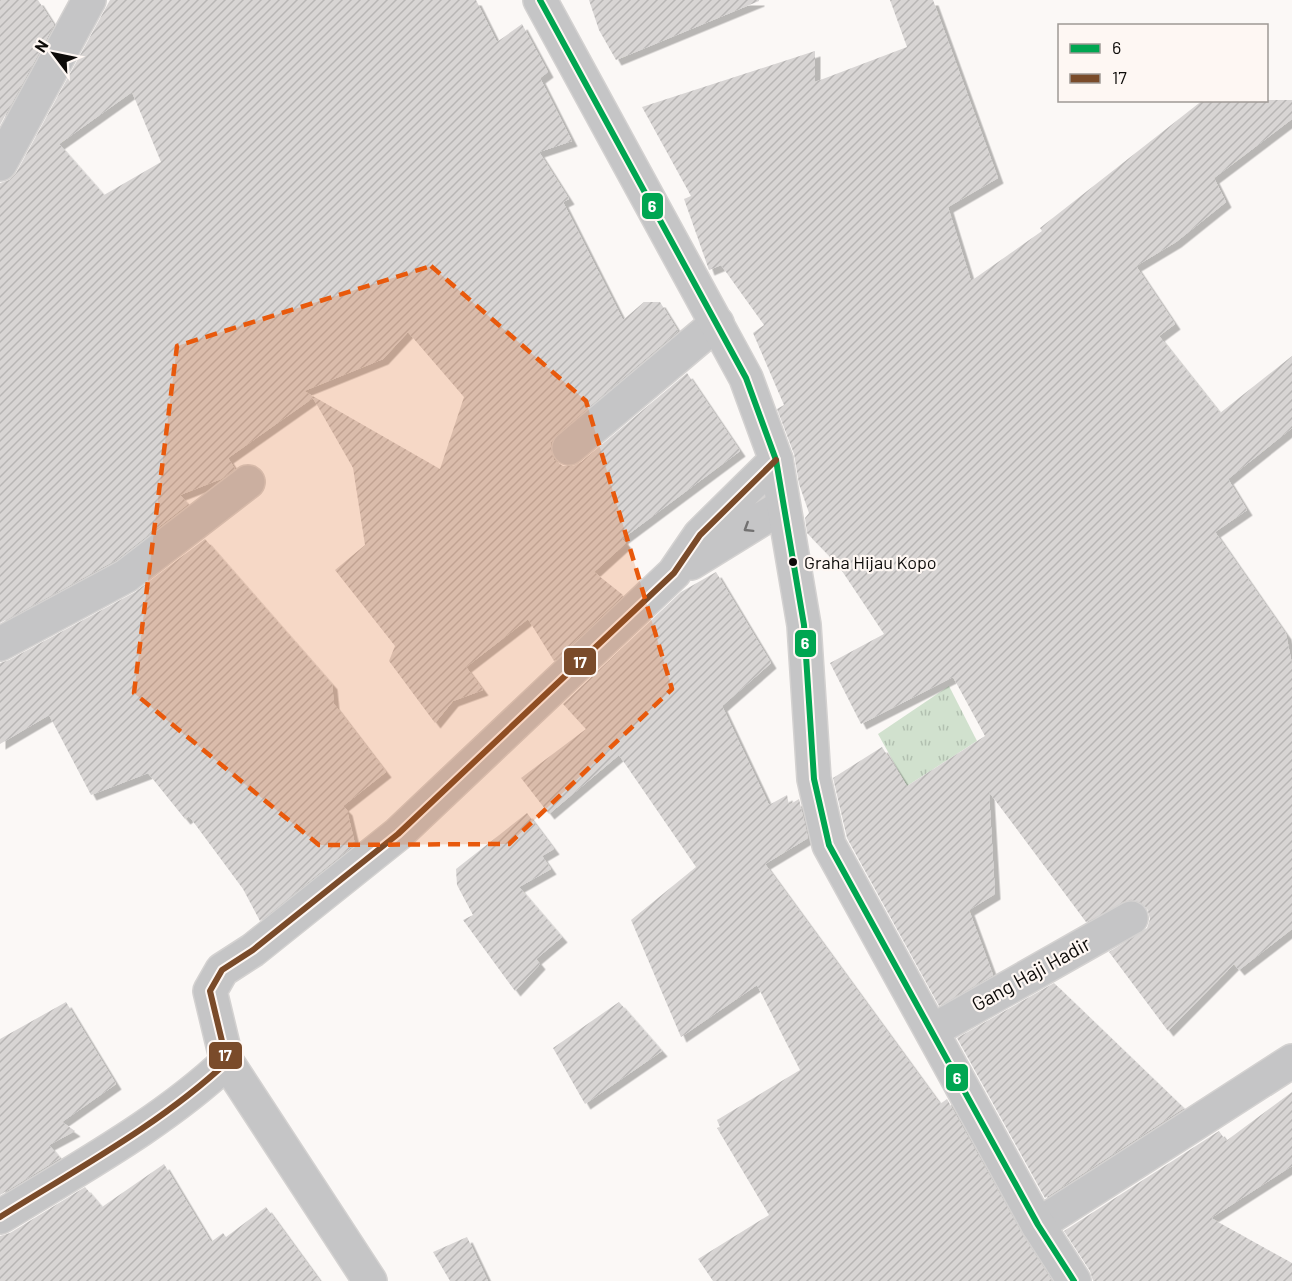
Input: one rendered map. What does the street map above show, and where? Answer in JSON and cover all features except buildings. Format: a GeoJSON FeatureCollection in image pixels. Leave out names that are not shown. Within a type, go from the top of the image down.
{"type":"FeatureCollection","features":[{"type":"Feature","properties":{"kind":"street"},"geometry":{"type":"LineString","coordinates":[[0,164],[89,0]]}},
{"type":"Feature","properties":{"kind":"street"},"geometry":{"type":"LineString","coordinates":[[540,0],[746,378],[776,460],[804,625],[814,779],[829,845],[1038,1225],[1074,1281]]}},
{"type":"Feature","properties":{"kind":"street"},"geometry":{"type":"LineString","coordinates":[[569,448],[717,323]]}},
{"type":"Feature","properties":{"kind":"street"},"geometry":{"type":"LineString","coordinates":[[674,573],[700,535],[776,460]]}},
{"type":"Feature","properties":{"kind":"street"},"geometry":{"type":"LineString","coordinates":[[0,644],[126,576],[248,482]]}},
{"type":"Feature","properties":{"kind":"street"},"geometry":{"type":"LineString","coordinates":[[370,1281],[227,1062],[210,991],[222,970],[253,950],[398,834],[674,573],[783,506]]}},
{"type":"Feature","properties":{"kind":"street","name":"Gang Haji Hadir"},"geometry":{"type":"LineString","coordinates":[[932,1031],[1131,918]]}},
{"type":"Feature","properties":{"kind":"street"},"geometry":{"type":"LineString","coordinates":[[1038,1225],[1292,1061]]}},
{"type":"Feature","properties":{"kind":"street"},"geometry":{"type":"LineString","coordinates":[[0,1216],[201,1087],[227,1062]]}},
{"type":"Feature","properties":{"kind":"highlighted area"},"geometry":{"type":"Polygon","coordinates":[[[431,266],[586,401],[672,689],[509,844],[319,845],[134,693],[177,346],[431,266]]]}},
{"type":"Feature","properties":{"kind":"green space"},"geometry":{"type":"Polygon","coordinates":[[[949,686],[977,741],[907,786],[878,734],[949,686]]]}},
{"type":"Feature","properties":{"kind":"transit line","name":"6"},"geometry":{"type":"LineString","coordinates":[[540,0],[746,378],[776,460],[804,625],[814,779],[829,845],[1038,1225],[1074,1281]]}},
{"type":"Feature","properties":{"kind":"transit line","name":"17"},"geometry":{"type":"LineString","coordinates":[[0,1217],[146,1126],[175,1106],[227,1062],[210,991],[222,970],[253,950],[398,834],[674,573],[700,535],[776,460]]}},
{"type":"Feature","properties":{"kind":"place","name":"Graha Hijau Kopo"},"geometry":{"type":"Point","coordinates":[793,562]}}]}
